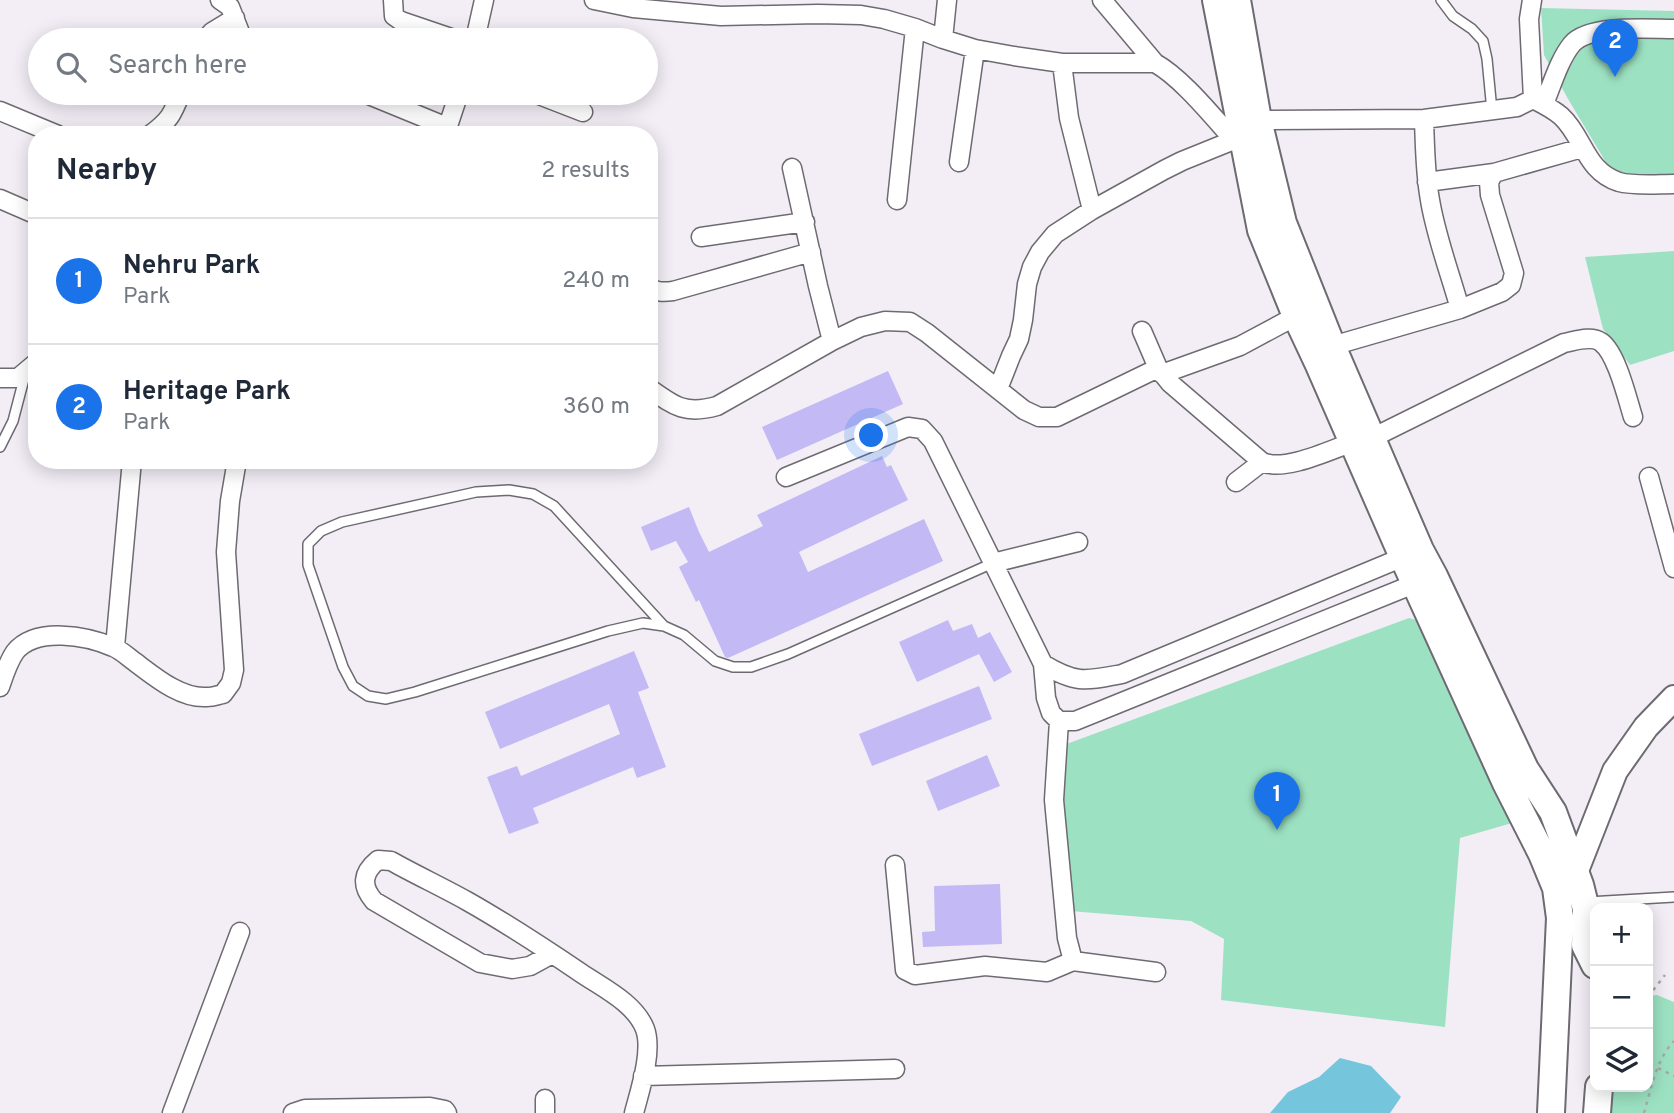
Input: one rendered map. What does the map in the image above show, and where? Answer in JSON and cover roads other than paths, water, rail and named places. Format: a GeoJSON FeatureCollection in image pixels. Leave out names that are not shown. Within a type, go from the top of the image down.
{"type":"FeatureCollection","features":[{"type":"Feature","properties":{"kind":"main road"},"geometry":{"type":"LineString","coordinates":[[1216,0],[1245,133],[1261,230],[1296,316],[1362,440],[1411,553],[1525,769],[1553,812],[1586,909],[1585,945],[1590,955]]}},
{"type":"Feature","properties":{"kind":"main road"},"geometry":{"type":"LineString","coordinates":[[1237,0],[1245,133],[1332,346],[1362,440]]}},
{"type":"Feature","properties":{"kind":"main road"},"geometry":{"type":"LineString","coordinates":[[1425,580],[1506,783],[1542,853],[1556,888],[1560,918],[1551,1113]]}},
{"type":"Feature","properties":{"kind":"main road"},"geometry":{"type":"LineString","coordinates":[[1597,1113],[1598,1092]]}},
{"type":"Feature","properties":{"kind":"street"},"geometry":{"type":"LineString","coordinates":[[220,0],[230,7],[238,28]]}},
{"type":"Feature","properties":{"kind":"street"},"geometry":{"type":"LineString","coordinates":[[393,0],[394,16],[401,22],[420,28]]}},
{"type":"Feature","properties":{"kind":"street"},"geometry":{"type":"LineString","coordinates":[[478,28],[484,0]]}},
{"type":"Feature","properties":{"kind":"street"},"geometry":{"type":"LineString","coordinates":[[594,0],[633,8],[668,6],[721,16],[837,7],[915,28],[975,49],[1062,63],[1156,63]]}},
{"type":"Feature","properties":{"kind":"street"},"geometry":{"type":"LineString","coordinates":[[943,40],[947,0]]}},
{"type":"Feature","properties":{"kind":"street"},"geometry":{"type":"LineString","coordinates":[[1102,0],[1156,63],[1245,133]]}},
{"type":"Feature","properties":{"kind":"street"},"geometry":{"type":"LineString","coordinates":[[1532,0],[1529,19],[1538,102]]}},
{"type":"Feature","properties":{"kind":"street"},"geometry":{"type":"LineString","coordinates":[[220,28],[235,18]]}},
{"type":"Feature","properties":{"kind":"street"},"geometry":{"type":"LineString","coordinates":[[897,200],[915,28]]}},
{"type":"Feature","properties":{"kind":"street"},"geometry":{"type":"LineString","coordinates":[[1538,102],[1574,41],[1587,34],[1605,30],[1674,29]]}},
{"type":"Feature","properties":{"kind":"street"},"geometry":{"type":"LineString","coordinates":[[958,162],[975,49]]}},
{"type":"Feature","properties":{"kind":"street"},"geometry":{"type":"LineString","coordinates":[[1062,63],[1069,118],[1092,210]]}},
{"type":"Feature","properties":{"kind":"street"},"geometry":{"type":"LineString","coordinates":[[998,389],[1019,339],[1032,267],[1055,234],[1092,210],[1182,161],[1245,133],[1424,119],[1492,111],[1538,102],[1562,116],[1592,164],[1605,176],[1622,183],[1674,184]]}},
{"type":"Feature","properties":{"kind":"street"},"geometry":{"type":"LineString","coordinates":[[162,126],[176,105]]}},
{"type":"Feature","properties":{"kind":"street"},"geometry":{"type":"LineString","coordinates":[[390,105],[435,126]]}},
{"type":"Feature","properties":{"kind":"street"},"geometry":{"type":"LineString","coordinates":[[448,126],[455,105]]}},
{"type":"Feature","properties":{"kind":"street"},"geometry":{"type":"LineString","coordinates":[[567,105],[583,111]]}},
{"type":"Feature","properties":{"kind":"street"},"geometry":{"type":"LineString","coordinates":[[0,111],[36,126]]}},
{"type":"Feature","properties":{"kind":"street"},"geometry":{"type":"LineString","coordinates":[[1424,119],[1427,182],[1435,225],[1460,309]]}},
{"type":"Feature","properties":{"kind":"street"},"geometry":{"type":"LineString","coordinates":[[1427,182],[1494,173],[1582,148]]}},
{"type":"Feature","properties":{"kind":"street"},"geometry":{"type":"LineString","coordinates":[[792,168],[832,341]]}},
{"type":"Feature","properties":{"kind":"street"},"geometry":{"type":"LineString","coordinates":[[1332,346],[1460,309],[1502,292],[1511,285],[1514,273],[1490,195],[1489,181],[1494,173]]}},
{"type":"Feature","properties":{"kind":"street"},"geometry":{"type":"LineString","coordinates":[[0,200],[28,211]]}},
{"type":"Feature","properties":{"kind":"street"},"geometry":{"type":"LineString","coordinates":[[701,237],[805,222]]}},
{"type":"Feature","properties":{"kind":"street"},"geometry":{"type":"LineString","coordinates":[[658,292],[673,291],[811,252]]}},
{"type":"Feature","properties":{"kind":"street"},"geometry":{"type":"LineString","coordinates":[[658,394],[685,410],[702,410],[717,406],[862,327],[885,321],[911,322],[1024,410],[1039,417],[1056,417],[1160,371],[1240,346],[1296,316]]}},
{"type":"Feature","properties":{"kind":"street"},"geometry":{"type":"LineString","coordinates":[[1142,331],[1160,371],[1185,397],[1270,465],[1305,459],[1362,440],[1564,343],[1587,338],[1601,341],[1614,358],[1633,417]]}},
{"type":"Feature","properties":{"kind":"street"},"geometry":{"type":"LineString","coordinates":[[0,378],[18,378],[28,370]]}},
{"type":"Feature","properties":{"kind":"street"},"geometry":{"type":"LineString","coordinates":[[786,477],[908,426],[922,429],[933,441],[1043,664],[1046,698],[1051,713],[1059,721],[1074,721],[1425,580]]}},
{"type":"Feature","properties":{"kind":"street"},"geometry":{"type":"LineString","coordinates":[[1236,482],[1262,461]]}},
{"type":"Feature","properties":{"kind":"street"},"geometry":{"type":"LineString","coordinates":[[115,647],[131,469]]}},
{"type":"Feature","properties":{"kind":"street"},"geometry":{"type":"LineString","coordinates":[[0,687],[16,650],[33,639],[55,635],[77,637],[115,647],[155,677],[189,695],[206,698],[223,694],[231,683],[234,670],[226,552],[235,469]]}},
{"type":"Feature","properties":{"kind":"street"},"geometry":{"type":"LineString","coordinates":[[1649,477],[1674,568]]}},
{"type":"Feature","properties":{"kind":"street"},"geometry":{"type":"LineString","coordinates":[[993,563],[1078,542]]}},
{"type":"Feature","properties":{"kind":"street"},"geometry":{"type":"LineString","coordinates":[[1043,664],[1061,675],[1079,680],[1122,674],[1411,553]]}},
{"type":"Feature","properties":{"kind":"street"},"geometry":{"type":"LineString","coordinates":[[1575,873],[1615,771],[1646,727],[1674,698]]}},
{"type":"Feature","properties":{"kind":"street"},"geometry":{"type":"LineString","coordinates":[[1059,721],[1054,800],[1067,939],[1073,961]]}},
{"type":"Feature","properties":{"kind":"street"},"geometry":{"type":"LineString","coordinates":[[552,954],[530,966],[512,969],[480,963],[374,901],[367,893],[364,882],[369,867],[378,860],[391,861],[468,902],[552,954],[626,1004],[639,1016],[646,1031],[648,1046],[634,1113]]}},
{"type":"Feature","properties":{"kind":"street"},"geometry":{"type":"LineString","coordinates":[[895,865],[905,970],[915,975],[985,966],[1047,972],[1073,961],[1156,972]]}},
{"type":"Feature","properties":{"kind":"street"},"geometry":{"type":"LineString","coordinates":[[172,1113],[240,932]]}},
{"type":"Feature","properties":{"kind":"street"},"geometry":{"type":"LineString","coordinates":[[643,1076],[895,1069]]}},
{"type":"Feature","properties":{"kind":"street"},"geometry":{"type":"LineString","coordinates":[[293,1113],[305,1109],[430,1107],[445,1110],[447,1113]]}},
{"type":"Feature","properties":{"kind":"lane"},"geometry":{"type":"LineString","coordinates":[[1441,0],[1453,16],[1472,29],[1483,41],[1492,111]]}},
{"type":"Feature","properties":{"kind":"lane"},"geometry":{"type":"LineString","coordinates":[[0,447],[13,421],[28,377]]}},
{"type":"Feature","properties":{"kind":"lane"},"geometry":{"type":"LineString","coordinates":[[664,626],[554,506],[533,494],[509,490],[476,492],[342,522],[321,531],[308,544],[308,565],[343,667],[353,686],[368,696],[386,699],[608,631],[643,623],[664,626],[684,635],[715,661],[733,667],[751,667],[788,654],[993,563]]}},
{"type":"Feature","properties":{"kind":"lane"},"geometry":{"type":"LineString","coordinates":[[1584,902],[1674,897]]}},
{"type":"Feature","properties":{"kind":"water"},"geometry":{"type":"Polygon","coordinates":[[[1340,1058],[1371,1066],[1401,1097],[1390,1113],[1270,1113],[1288,1092],[1319,1077],[1340,1058]]]}},
{"type":"Feature","properties":{"kind":"place","name":"Heritage Park"},"geometry":{"type":"Point","coordinates":[1615,77]}},
{"type":"Feature","properties":{"kind":"place","name":"Nehru Park"},"geometry":{"type":"Point","coordinates":[1277,830]}}]}
